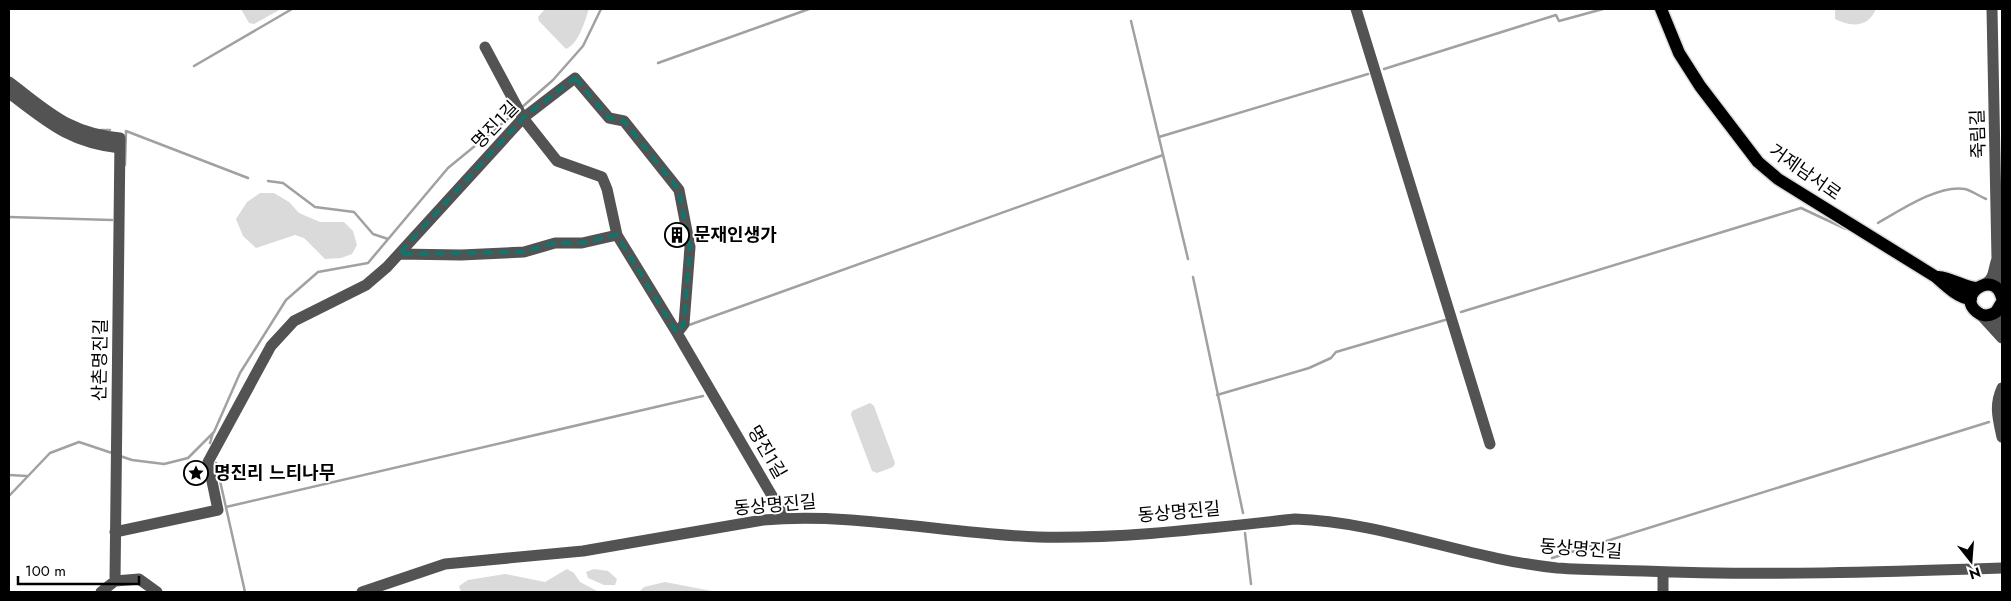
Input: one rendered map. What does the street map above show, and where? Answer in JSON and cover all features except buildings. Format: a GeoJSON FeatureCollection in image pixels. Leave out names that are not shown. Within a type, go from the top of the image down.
{"type":"FeatureCollection","features":[{"type":"Feature","properties":{"kind":"main road","name":"거제남서로"},"geometry":{"type":"LineString","coordinates":[[1661,9],[1679,53],[1700,86],[1758,162],[1778,179],[1936,276],[1948,277],[1970,288],[1975,293]]}},
{"type":"Feature","properties":{"kind":"main road"},"geometry":{"type":"LineString","coordinates":[[1995,287],[2001,303],[1992,315],[1981,315],[1973,308],[1975,293],[1995,287]]}},
{"type":"Feature","properties":{"kind":"street"},"geometry":{"type":"LineString","coordinates":[[1356,9],[1490,444]]}},
{"type":"Feature","properties":{"kind":"street","name":"죽림길"},"geometry":{"type":"LineString","coordinates":[[1975,293],[1991,281],[1997,259],[1992,9]]}},
{"type":"Feature","properties":{"kind":"street"},"geometry":{"type":"LineString","coordinates":[[485,47],[523,118],[557,162],[602,177],[607,189],[617,235],[677,333]]}},
{"type":"Feature","properties":{"kind":"street","name":"명진1길"},"geometry":{"type":"LineString","coordinates":[[115,532],[218,510],[208,462],[271,346],[294,321],[366,284],[399,254],[523,118],[575,78],[609,118],[624,121],[679,190],[690,247],[684,324],[677,333],[785,518]]}},
{"type":"Feature","properties":{"kind":"street"},"geometry":{"type":"LineString","coordinates":[[9,82],[66,124],[86,133],[120,143]]}},
{"type":"Feature","properties":{"kind":"street"},"geometry":{"type":"LineString","coordinates":[[9,93],[49,124],[80,140],[120,143]]}},
{"type":"Feature","properties":{"kind":"street","name":"산촌명진길"},"geometry":{"type":"LineString","coordinates":[[115,581],[120,143]]}},
{"type":"Feature","properties":{"kind":"street"},"geometry":{"type":"LineString","coordinates":[[399,254],[461,255],[524,252],[555,243],[582,243],[617,235]]}},
{"type":"Feature","properties":{"kind":"street","name":"죽림길"},"geometry":{"type":"LineString","coordinates":[[1997,259],[2001,265],[2001,303]]}},
{"type":"Feature","properties":{"kind":"street"},"geometry":{"type":"LineString","coordinates":[[2001,303],[2002,326]]}},
{"type":"Feature","properties":{"kind":"street"},"geometry":{"type":"LineString","coordinates":[[1981,315],[2002,338]]}},
{"type":"Feature","properties":{"kind":"street"},"geometry":{"type":"LineString","coordinates":[[2002,388],[1997,401],[1997,411],[2002,437]]}},
{"type":"Feature","properties":{"kind":"street","name":"동상명진길"},"geometry":{"type":"LineString","coordinates":[[362,592],[445,564],[583,551],[763,520],[785,518],[830,518],[1037,537],[1071,537],[1159,531],[1295,519],[1352,524],[1472,554],[1557,568],[1663,572],[1831,573],[2002,568]]}},
{"type":"Feature","properties":{"kind":"street"},"geometry":{"type":"LineString","coordinates":[[1663,572],[1663,592]]}},
{"type":"Feature","properties":{"kind":"street"},"geometry":{"type":"LineString","coordinates":[[101,592],[115,581],[139,579],[157,592]]}},
{"type":"Feature","properties":{"kind":"highlighted area"},"geometry":{"type":"Polygon","coordinates":[[[575,78],[609,118],[624,121],[679,190],[690,247],[684,324],[677,333],[617,235],[582,243],[555,243],[524,252],[399,254],[523,118],[575,78]]]}},
{"type":"Feature","properties":{"kind":"shaded area"},"geometry":{"type":"Polygon","coordinates":[[[241,9],[281,9],[254,24],[249,23],[241,9]]]}},
{"type":"Feature","properties":{"kind":"shaded area"},"geometry":{"type":"Polygon","coordinates":[[[545,9],[589,9],[581,31],[571,46],[566,49],[539,21],[538,17],[545,9]]]}},
{"type":"Feature","properties":{"kind":"shaded area"},"geometry":{"type":"Polygon","coordinates":[[[1835,9],[1876,9],[1873,15],[1864,23],[1853,24],[1835,19],[1835,9]]]}},
{"type":"Feature","properties":{"kind":"shaded area"},"geometry":{"type":"Polygon","coordinates":[[[260,193],[274,193],[289,202],[299,213],[320,222],[344,222],[353,231],[357,245],[352,254],[341,258],[325,259],[304,238],[295,235],[256,248],[243,236],[236,219],[247,202],[260,193]]]}},
{"type":"Feature","properties":{"kind":"shaded area"},"geometry":{"type":"Polygon","coordinates":[[[870,403],[874,406],[895,463],[893,467],[877,473],[872,471],[851,415],[852,411],[870,403]]]}},
{"type":"Feature","properties":{"kind":"shaded area"},"geometry":{"type":"Polygon","coordinates":[[[567,569],[574,573],[580,582],[599,592],[461,592],[459,586],[468,580],[505,574],[545,582],[567,569]]]}},
{"type":"Feature","properties":{"kind":"shaded area"},"geometry":{"type":"Polygon","coordinates":[[[594,569],[608,571],[617,579],[615,585],[604,585],[588,578],[586,572],[594,569]]]}},
{"type":"Feature","properties":{"kind":"shaded area"},"geometry":{"type":"Polygon","coordinates":[[[665,582],[717,592],[639,592],[644,587],[665,582]]]}},
{"type":"Feature","properties":{"kind":"waterway"},"geometry":{"type":"LineString","coordinates":[[194,66],[292,9]]}},
{"type":"Feature","properties":{"kind":"waterway"},"geometry":{"type":"LineString","coordinates":[[521,108],[553,80],[583,46],[601,9]]}},
{"type":"Feature","properties":{"kind":"waterway"},"geometry":{"type":"LineString","coordinates":[[658,63],[809,9]]}},
{"type":"Feature","properties":{"kind":"waterway"},"geometry":{"type":"LineString","coordinates":[[1384,69],[1556,15],[1559,21],[1603,9]]}},
{"type":"Feature","properties":{"kind":"waterway"},"geometry":{"type":"LineString","coordinates":[[1131,21],[1188,259]]}},
{"type":"Feature","properties":{"kind":"waterway"},"geometry":{"type":"LineString","coordinates":[[1159,137],[1368,74]]}},
{"type":"Feature","properties":{"kind":"waterway"},"geometry":{"type":"LineString","coordinates":[[120,456],[132,460],[164,464],[188,458],[214,432],[240,373],[286,300],[318,272],[368,263],[448,168],[515,113]]}},
{"type":"Feature","properties":{"kind":"waterway"},"geometry":{"type":"LineString","coordinates":[[101,130],[110,130]]}},
{"type":"Feature","properties":{"kind":"waterway"},"geometry":{"type":"LineString","coordinates":[[125,165],[126,131],[248,178]]}},
{"type":"Feature","properties":{"kind":"waterway"},"geometry":{"type":"LineString","coordinates":[[689,325],[1163,155]]}},
{"type":"Feature","properties":{"kind":"waterway"},"geometry":{"type":"LineString","coordinates":[[268,181],[283,183],[315,207],[354,212],[373,234],[388,239]]}},
{"type":"Feature","properties":{"kind":"waterway"},"geometry":{"type":"LineString","coordinates":[[1878,223],[1932,194],[1943,191],[1965,189],[1986,199]]}},
{"type":"Feature","properties":{"kind":"waterway"},"geometry":{"type":"LineString","coordinates":[[1461,312],[1801,208],[1846,229]]}},
{"type":"Feature","properties":{"kind":"waterway"},"geometry":{"type":"LineString","coordinates":[[9,217],[112,220]]}},
{"type":"Feature","properties":{"kind":"waterway"},"geometry":{"type":"LineString","coordinates":[[1193,277],[1243,513]]}},
{"type":"Feature","properties":{"kind":"waterway"},"geometry":{"type":"LineString","coordinates":[[1217,395],[1309,368],[1331,358],[1336,352],[1445,320]]}},
{"type":"Feature","properties":{"kind":"waterway"},"geometry":{"type":"LineString","coordinates":[[226,507],[703,396]]}},
{"type":"Feature","properties":{"kind":"waterway"},"geometry":{"type":"LineString","coordinates":[[1552,558],[1989,422]]}},
{"type":"Feature","properties":{"kind":"waterway"},"geometry":{"type":"LineString","coordinates":[[210,443],[213,433]]}},
{"type":"Feature","properties":{"kind":"waterway"},"geometry":{"type":"LineString","coordinates":[[9,496],[50,453],[79,442],[112,453]]}},
{"type":"Feature","properties":{"kind":"waterway"},"geometry":{"type":"LineString","coordinates":[[216,463],[245,592]]}},
{"type":"Feature","properties":{"kind":"waterway"},"geometry":{"type":"LineString","coordinates":[[9,475],[27,476]]}},
{"type":"Feature","properties":{"kind":"waterway"},"geometry":{"type":"LineString","coordinates":[[1245,533],[1251,584]]}},
{"type":"Feature","properties":{"kind":"place","name":"문재인생가"},"geometry":{"type":"Point","coordinates":[677,235]}},
{"type":"Feature","properties":{"kind":"place","name":"명진리 느티나무"},"geometry":{"type":"Point","coordinates":[196,473]}}]}
